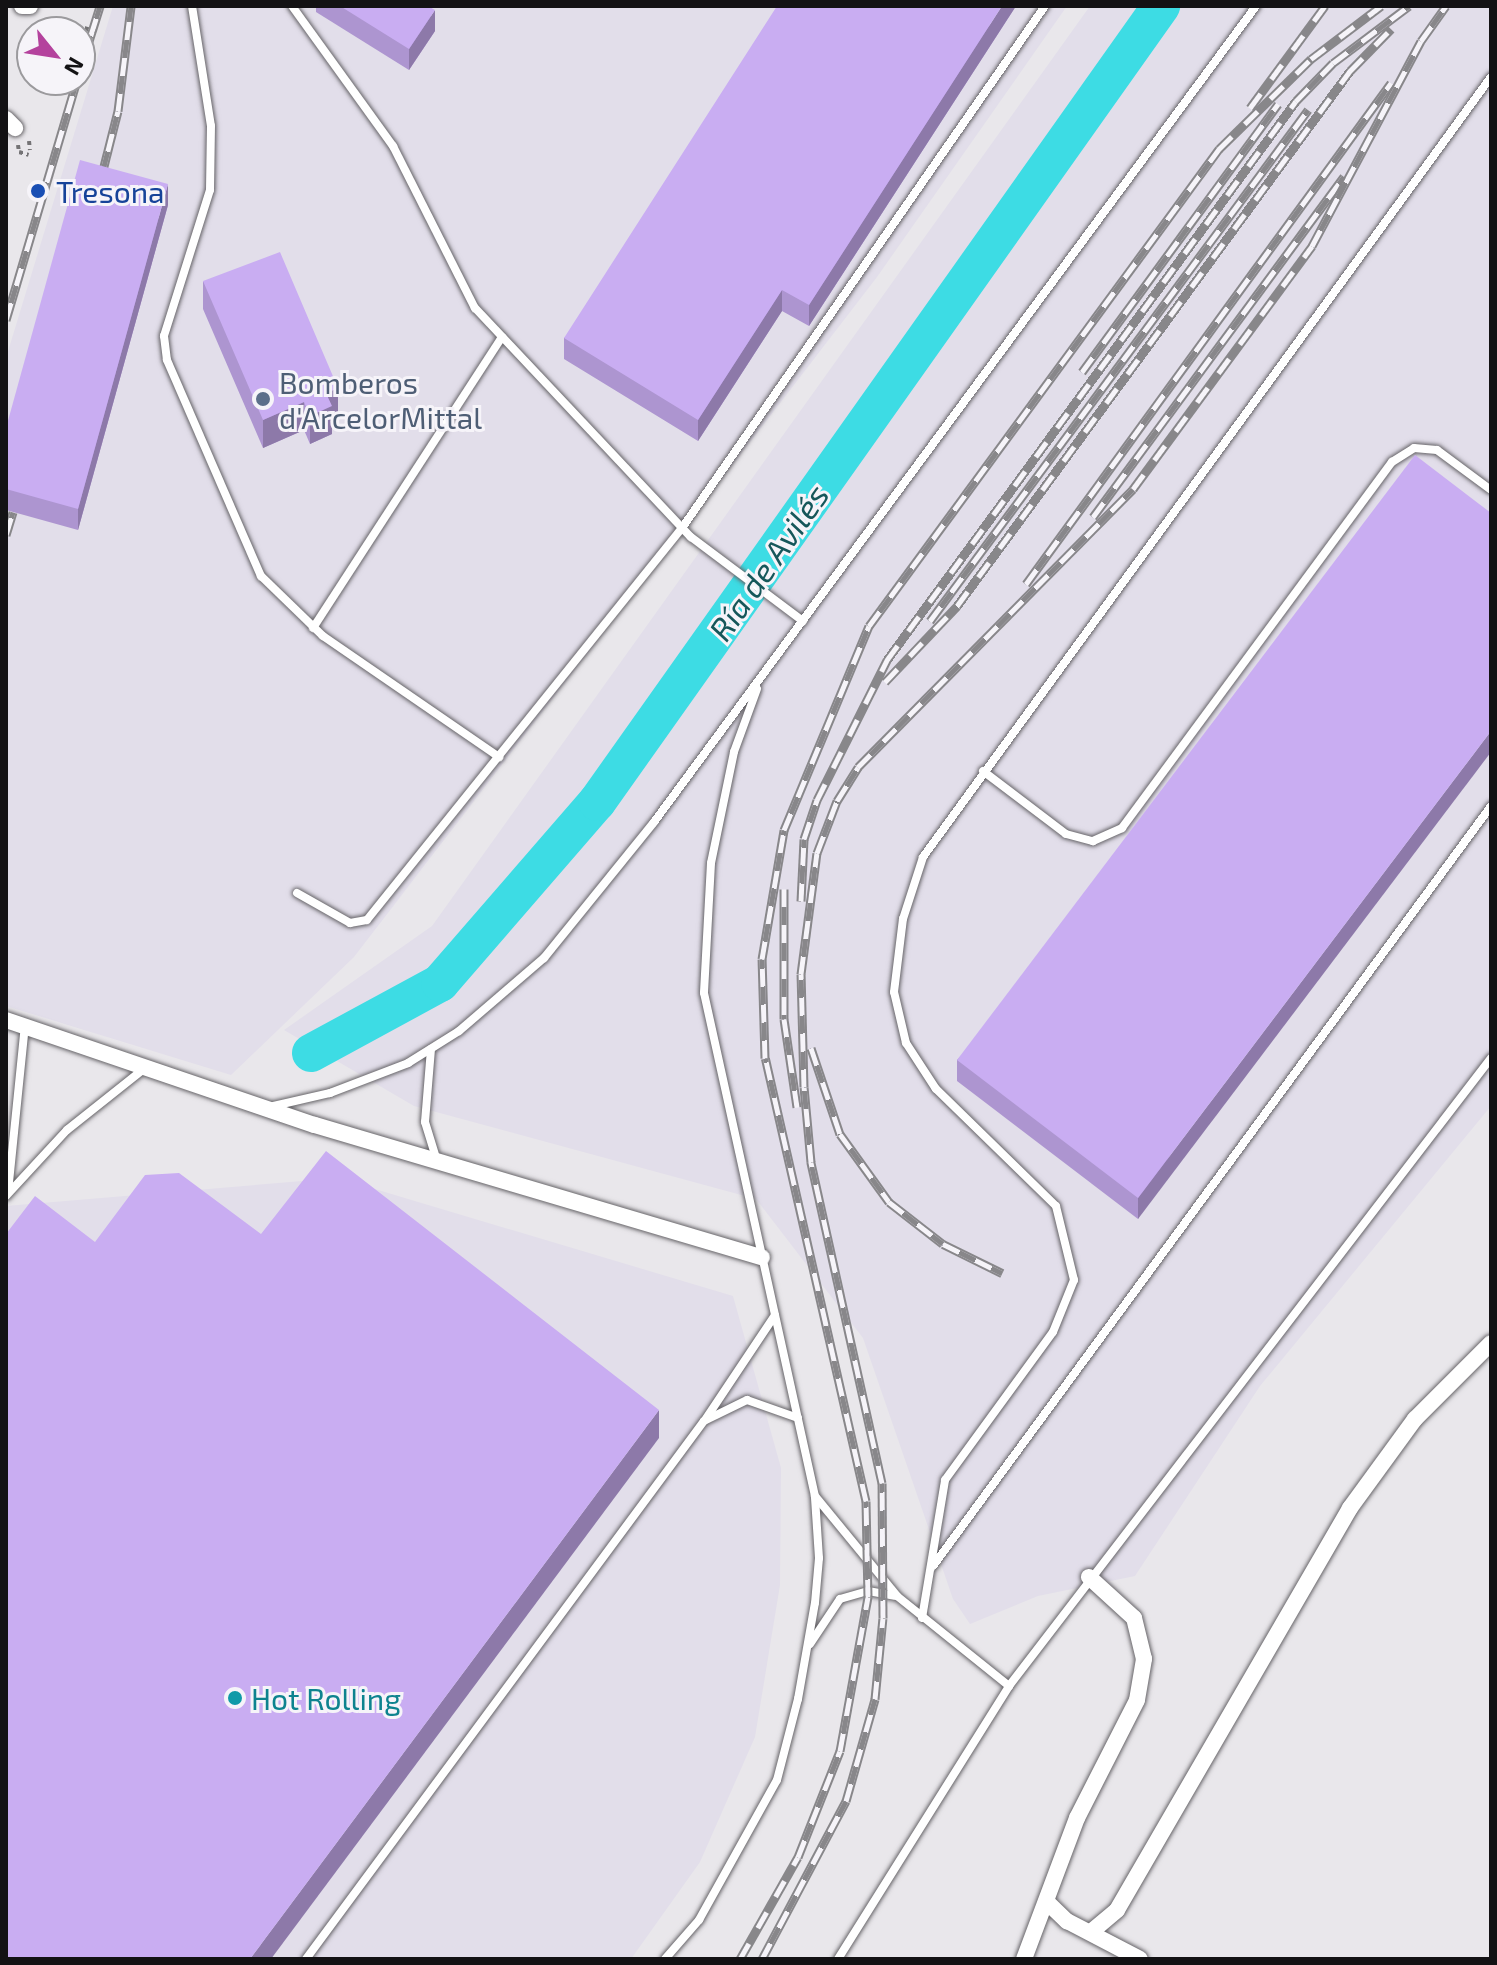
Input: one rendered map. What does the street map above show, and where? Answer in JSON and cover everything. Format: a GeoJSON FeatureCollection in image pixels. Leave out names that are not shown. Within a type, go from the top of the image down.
{"type":"FeatureCollection","features":[{"type":"Feature","properties":{"kind":"street"},"geometry":{"type":"LineString","coordinates":[[22,6],[30,6]]}},
{"type":"Feature","properties":{"kind":"street"},"geometry":{"type":"LineString","coordinates":[[6,1020],[265,1108],[762,1257]]}},
{"type":"Feature","properties":{"kind":"street"},"geometry":{"type":"LineString","coordinates":[[1091,1932],[1117,1910],[1350,1508],[1415,1419],[1491,1343]]}},
{"type":"Feature","properties":{"kind":"street"},"geometry":{"type":"LineString","coordinates":[[1024,1959],[1077,1818],[1137,1700],[1144,1659],[1134,1618],[1089,1577]]}},
{"type":"Feature","properties":{"kind":"street"},"geometry":{"type":"LineString","coordinates":[[1047,1902],[1091,1932],[1140,1959]]}},
{"type":"Feature","properties":{"kind":"lane"},"geometry":{"type":"LineString","coordinates":[[192,6],[211,126],[210,190],[164,336],[167,360],[261,576],[313,628],[499,757]]}},
{"type":"Feature","properties":{"kind":"lane"},"geometry":{"type":"LineString","coordinates":[[292,6],[393,146],[475,308],[691,537],[803,621]]}},
{"type":"Feature","properties":{"kind":"lane"},"geometry":{"type":"LineString","coordinates":[[297,893],[350,923],[367,920],[682,528],[907,211],[1045,6]]}},
{"type":"Feature","properties":{"kind":"lane"},"geometry":{"type":"LineString","coordinates":[[265,1108],[330,1093],[408,1063],[431,1049],[544,958],[654,822],[1256,6]]}},
{"type":"Feature","properties":{"kind":"lane"},"geometry":{"type":"LineString","coordinates":[[922,1618],[945,1480],[1053,1332],[1074,1280],[1056,1206],[936,1089],[906,1043],[894,992],[903,919],[923,857],[1491,77]]}},
{"type":"Feature","properties":{"kind":"lane"},"geometry":{"type":"LineString","coordinates":[[313,628],[502,337]]}},
{"type":"Feature","properties":{"kind":"lane"},"geometry":{"type":"LineString","coordinates":[[983,771],[1066,834],[1093,841],[1122,828],[1392,462],[1414,448],[1437,450],[1491,490]]}},
{"type":"Feature","properties":{"kind":"lane"},"geometry":{"type":"LineString","coordinates":[[665,1959],[699,1920],[777,1780],[807,1648],[819,1558],[815,1496],[704,993],[711,863],[734,752],[761,677]]}},
{"type":"Feature","properties":{"kind":"lane"},"geometry":{"type":"LineString","coordinates":[[930,1569],[1491,806]]}},
{"type":"Feature","properties":{"kind":"lane"},"geometry":{"type":"LineString","coordinates":[[7,1194],[25,1026]]}},
{"type":"Feature","properties":{"kind":"lane"},"geometry":{"type":"LineString","coordinates":[[431,1049],[425,1122],[437,1161]]}},
{"type":"Feature","properties":{"kind":"lane"},"geometry":{"type":"LineString","coordinates":[[838,1959],[1009,1686],[1089,1577],[1389,1198],[1491,1058]]}},
{"type":"Feature","properties":{"kind":"lane"},"geometry":{"type":"LineString","coordinates":[[7,1194],[67,1130],[146,1068]]}},
{"type":"Feature","properties":{"kind":"lane"},"geometry":{"type":"LineString","coordinates":[[306,1959],[704,1421],[775,1315]]}},
{"type":"Feature","properties":{"kind":"lane"},"geometry":{"type":"LineString","coordinates":[[704,1421],[747,1400],[798,1418]]}},
{"type":"Feature","properties":{"kind":"lane"},"geometry":{"type":"LineString","coordinates":[[815,1496],[897,1596],[1009,1686]]}},
{"type":"Feature","properties":{"kind":"lane"},"geometry":{"type":"LineString","coordinates":[[807,1648],[840,1599],[868,1591],[897,1596]]}},
{"type":"Feature","properties":{"kind":"shaded area"},"geometry":{"type":"Polygon","coordinates":[[[113,6],[1067,6],[877,277],[354,957],[231,1075],[6,1006],[6,358],[86,96],[96,96],[96,62],[113,6]]]}},
{"type":"Feature","properties":{"kind":"shaded area"},"geometry":{"type":"Polygon","coordinates":[[[1090,6],[1491,6],[1491,1106],[1260,1386],[1135,1576],[1038,1596],[970,1624],[953,1599],[863,1338],[756,1199],[414,1106],[284,1030],[432,926],[1090,6]]]}},
{"type":"Feature","properties":{"kind":"shaded area","name":"Hot Rolling"},"geometry":{"type":"Polygon","coordinates":[[[338,1178],[733,1296],[781,1468],[780,1585],[755,1737],[700,1862],[631,1959],[6,1959],[6,1206],[338,1178]]]}},
{"type":"Feature","properties":{"kind":"building"},"geometry":{"type":"Polygon","coordinates":[[[340,6],[428,6],[435,10],[409,49],[340,6]]]}},
{"type":"Feature","properties":{"kind":"building"},"geometry":{"type":"Polygon","coordinates":[[[777,6],[1002,6],[809,305],[782,290],[698,420],[564,338],[777,6]]]}},
{"type":"Feature","properties":{"kind":"building"},"geometry":{"type":"Polygon","coordinates":[[[80,160],[168,184],[78,509],[6,489],[6,428],[80,160]]]}},
{"type":"Feature","properties":{"kind":"building"},"geometry":{"type":"Polygon","coordinates":[[[280,252],[338,388],[326,393],[332,406],[310,416],[304,402],[263,420],[203,281],[280,252]]]}},
{"type":"Feature","properties":{"kind":"building"},"geometry":{"type":"Polygon","coordinates":[[[1415,455],[1491,513],[1491,731],[1138,1198],[957,1060],[1415,455]]]}},
{"type":"Feature","properties":{"kind":"building","name":"Hot Rolling"},"geometry":{"type":"Polygon","coordinates":[[[326,1151],[659,1410],[250,1959],[6,1959],[6,1234],[35,1196],[95,1242],[145,1175],[179,1173],[261,1234],[326,1151]]]}},
{"type":"Feature","properties":{"kind":"waterway","name":"Ría de Avilés"},"geometry":{"type":"LineString","coordinates":[[311,1053],[440,983],[597,802],[1161,6]]}},
{"type":"Feature","properties":{"kind":"railway"},"geometry":{"type":"LineString","coordinates":[[96,19],[100,6]]}},
{"type":"Feature","properties":{"kind":"railway"},"geometry":{"type":"LineString","coordinates":[[99,186],[118,111],[131,6]]}},
{"type":"Feature","properties":{"kind":"railway"},"geometry":{"type":"LineString","coordinates":[[1250,108],[1325,6]]}},
{"type":"Feature","properties":{"kind":"railway"},"geometry":{"type":"LineString","coordinates":[[740,1959],[798,1857],[840,1751],[868,1597],[866,1501],[765,1058],[762,959],[784,830],[869,626],[1219,149],[1311,59],[1381,6]]}},
{"type":"Feature","properties":{"kind":"railway"},"geometry":{"type":"LineString","coordinates":[[801,901],[804,839],[817,800],[887,660],[1296,101],[1333,63],[1409,6]]}},
{"type":"Feature","properties":{"kind":"railway"},"geometry":{"type":"LineString","coordinates":[[762,1959],[846,1801],[875,1699],[883,1618],[882,1483],[811,1162],[804,1087],[801,974],[817,853],[837,801],[858,767],[1133,489],[1312,246],[1421,41],[1446,6]]}},
{"type":"Feature","properties":{"kind":"railway"},"geometry":{"type":"LineString","coordinates":[[885,682],[957,606],[1350,71],[1391,29]]}},
{"type":"Feature","properties":{"kind":"railway"},"geometry":{"type":"LineString","coordinates":[[1026,584],[1391,83]]}},
{"type":"Feature","properties":{"kind":"railway"},"geometry":{"type":"LineString","coordinates":[[6,320],[72,96]]}},
{"type":"Feature","properties":{"kind":"railway"},"geometry":{"type":"LineString","coordinates":[[1082,372],[1278,104]]}},
{"type":"Feature","properties":{"kind":"railway"},"geometry":{"type":"LineString","coordinates":[[930,621],[1308,110]]}},
{"type":"Feature","properties":{"kind":"railway"},"geometry":{"type":"LineString","coordinates":[[1093,517],[1344,176]]}},
{"type":"Feature","properties":{"kind":"railway"},"geometry":{"type":"LineString","coordinates":[[6,535],[13,512]]}},
{"type":"Feature","properties":{"kind":"railway"},"geometry":{"type":"LineString","coordinates":[[784,889],[784,1019],[797,1107]]}},
{"type":"Feature","properties":{"kind":"railway"},"geometry":{"type":"LineString","coordinates":[[811,1048],[840,1134],[889,1202],[943,1244],[1002,1273]]}},
{"type":"Feature","properties":{"kind":"place","name":"Tresona"},"geometry":{"type":"Point","coordinates":[38,191]}},
{"type":"Feature","properties":{"kind":"place","name":"Bomberos d'ArcelorMittal"},"geometry":{"type":"Point","coordinates":[263,399]}},
{"type":"Feature","properties":{"kind":"place","name":"Hot Rolling"},"geometry":{"type":"Point","coordinates":[235,1698]}}]}
